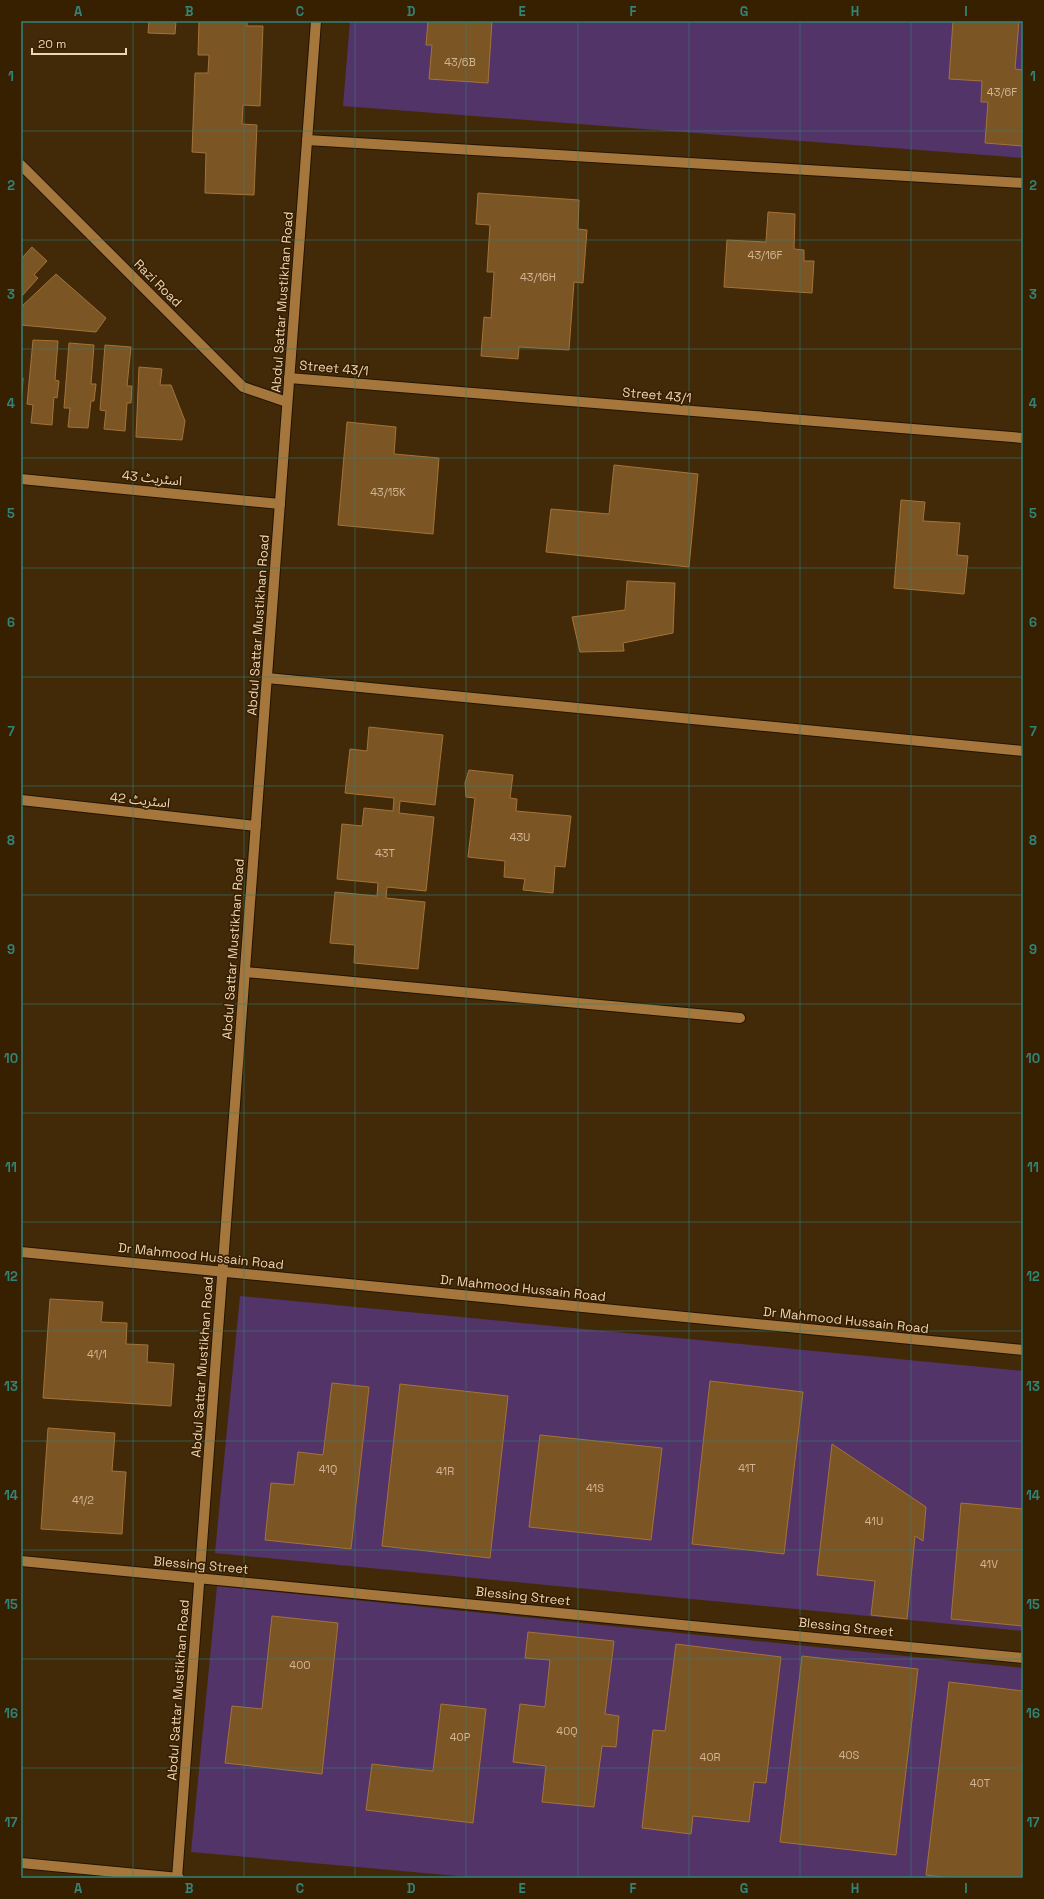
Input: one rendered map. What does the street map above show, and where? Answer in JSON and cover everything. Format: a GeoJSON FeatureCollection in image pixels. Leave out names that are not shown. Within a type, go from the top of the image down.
{"type":"FeatureCollection","features":[{"type":"Feature","properties":{"kind":"street","name":"Abdul Sattar Mustikhan Road"},"geometry":{"type":"LineString","coordinates":[[177,1878],[316,21]]}},
{"type":"Feature","properties":{"kind":"street"},"geometry":{"type":"LineString","coordinates":[[307,140],[1023,183]]}},
{"type":"Feature","properties":{"kind":"street","name":"Razi Road"},"geometry":{"type":"LineString","coordinates":[[21,165],[243,387],[288,402]]}},
{"type":"Feature","properties":{"kind":"street","name":"Street 43/1"},"geometry":{"type":"LineString","coordinates":[[289,378],[1023,438]]}},
{"type":"Feature","properties":{"kind":"street","name":"اسٹریٹ 43"},"geometry":{"type":"LineString","coordinates":[[21,479],[280,504]]}},
{"type":"Feature","properties":{"kind":"street"},"geometry":{"type":"LineString","coordinates":[[267,678],[1023,751]]}},
{"type":"Feature","properties":{"kind":"street","name":"اسٹریٹ 42"},"geometry":{"type":"LineString","coordinates":[[21,800],[256,826]]}},
{"type":"Feature","properties":{"kind":"street"},"geometry":{"type":"LineString","coordinates":[[245,972],[740,1018]]}},
{"type":"Feature","properties":{"kind":"street","name":"Dr Mahmood Hussain Road"},"geometry":{"type":"LineString","coordinates":[[21,1252],[1023,1350]]}},
{"type":"Feature","properties":{"kind":"street","name":"Blessing Street"},"geometry":{"type":"LineString","coordinates":[[21,1562],[199,1577],[1023,1658]]}},
{"type":"Feature","properties":{"kind":"street"},"geometry":{"type":"LineString","coordinates":[[21,1863],[177,1878]]}},
{"type":"Feature","properties":{"kind":"shaded area"},"geometry":{"type":"Polygon","coordinates":[[[350,21],[1023,21],[1023,158],[343,106],[350,21]]]}},
{"type":"Feature","properties":{"kind":"shaded area"},"geometry":{"type":"Polygon","coordinates":[[[240,1296],[1023,1371],[1023,1631],[215,1553],[240,1296]]]}},
{"type":"Feature","properties":{"kind":"shaded area"},"geometry":{"type":"Polygon","coordinates":[[[217,1586],[1023,1668],[1023,1878],[480,1878],[191,1852],[217,1586]]]}},
{"type":"Feature","properties":{"kind":"building"},"geometry":{"type":"Polygon","coordinates":[[[149,21],[176,21],[175,34],[148,33],[149,21]]]}},
{"type":"Feature","properties":{"kind":"building"},"geometry":{"type":"Polygon","coordinates":[[[199,21],[247,21],[247,26],[263,26],[260,106],[243,105],[242,124],[257,125],[254,195],[205,193],[206,153],[192,152],[195,73],[208,73],[209,55],[198,55],[199,21]]]}},
{"type":"Feature","properties":{"kind":"building"},"geometry":{"type":"Polygon","coordinates":[[[428,21],[492,21],[488,83],[429,79],[432,45],[426,45],[428,21]]]}},
{"type":"Feature","properties":{"kind":"building"},"geometry":{"type":"Polygon","coordinates":[[[953,21],[1019,21],[1015,69],[1023,70],[1023,146],[985,143],[988,102],[981,102],[982,81],[949,79],[953,21]]]}},
{"type":"Feature","properties":{"kind":"building"},"geometry":{"type":"Polygon","coordinates":[[[478,193],[579,200],[578,229],[587,230],[583,283],[574,282],[569,350],[519,347],[518,359],[481,356],[484,317],[491,318],[494,272],[487,272],[490,225],[476,224],[478,193]]]}},
{"type":"Feature","properties":{"kind":"building"},"geometry":{"type":"Polygon","coordinates":[[[768,212],[795,214],[794,249],[804,250],[804,261],[814,261],[812,293],[724,287],[727,240],[766,242],[768,212]]]}},
{"type":"Feature","properties":{"kind":"building"},"geometry":{"type":"Polygon","coordinates":[[[32,247],[47,261],[34,275],[38,278],[21,297],[21,259],[32,247]]]}},
{"type":"Feature","properties":{"kind":"building"},"geometry":{"type":"Polygon","coordinates":[[[56,274],[106,318],[96,332],[21,325],[21,307],[56,274]]]}},
{"type":"Feature","properties":{"kind":"building"},"geometry":{"type":"Polygon","coordinates":[[[33,340],[58,341],[55,380],[59,381],[57,398],[54,397],[52,425],[31,423],[33,405],[27,404],[33,340]]]}},
{"type":"Feature","properties":{"kind":"building"},"geometry":{"type":"Polygon","coordinates":[[[69,343],[94,345],[91,384],[96,384],[94,401],[91,401],[88,428],[68,427],[70,408],[64,408],[69,343]]]}},
{"type":"Feature","properties":{"kind":"building"},"geometry":{"type":"Polygon","coordinates":[[[105,345],[131,347],[127,386],[132,386],[131,403],[127,403],[125,431],[104,429],[106,411],[100,410],[105,345]]]}},
{"type":"Feature","properties":{"kind":"building"},"geometry":{"type":"Polygon","coordinates":[[[139,367],[162,369],[160,385],[171,385],[185,421],[182,440],[136,437],[139,367]]]}},
{"type":"Feature","properties":{"kind":"building"},"geometry":{"type":"Polygon","coordinates":[[[21,378],[23,378],[22,395],[21,395],[21,378]]]}},
{"type":"Feature","properties":{"kind":"building"},"geometry":{"type":"Polygon","coordinates":[[[347,422],[396,427],[394,454],[439,458],[433,534],[338,525],[347,422]]]}},
{"type":"Feature","properties":{"kind":"building"},"geometry":{"type":"Polygon","coordinates":[[[614,465],[698,474],[689,567],[546,552],[551,509],[609,514],[614,465]]]}},
{"type":"Feature","properties":{"kind":"building"},"geometry":{"type":"Polygon","coordinates":[[[901,500],[925,502],[923,521],[960,523],[957,555],[968,556],[964,594],[894,588],[901,500]]]}},
{"type":"Feature","properties":{"kind":"building"},"geometry":{"type":"Polygon","coordinates":[[[627,581],[675,583],[673,633],[623,643],[624,651],[580,652],[572,617],[625,610],[627,581]]]}},
{"type":"Feature","properties":{"kind":"building"},"geometry":{"type":"Polygon","coordinates":[[[369,727],[443,735],[435,805],[400,801],[399,813],[434,817],[426,891],[387,887],[386,898],[425,902],[418,969],[354,963],[355,945],[330,943],[335,892],[377,896],[378,883],[337,879],[342,824],[362,826],[364,808],[393,811],[394,798],[345,793],[350,749],[367,751],[369,727]]]}},
{"type":"Feature","properties":{"kind":"building"},"geometry":{"type":"Polygon","coordinates":[[[469,770],[513,775],[510,798],[517,799],[516,811],[571,816],[565,867],[555,866],[553,893],[523,890],[525,879],[504,877],[505,861],[468,857],[475,798],[466,797],[465,783],[469,770]]]}},
{"type":"Feature","properties":{"kind":"building"},"geometry":{"type":"Polygon","coordinates":[[[50,1299],[103,1302],[101,1322],[127,1323],[126,1344],[148,1345],[147,1362],[174,1364],[171,1406],[43,1398],[50,1299]]]}},
{"type":"Feature","properties":{"kind":"building"},"geometry":{"type":"Polygon","coordinates":[[[710,1381],[803,1392],[784,1554],[692,1544],[710,1381]]]}},
{"type":"Feature","properties":{"kind":"building"},"geometry":{"type":"Polygon","coordinates":[[[332,1383],[369,1387],[351,1549],[265,1540],[271,1483],[294,1485],[298,1452],[323,1455],[332,1383]]]}},
{"type":"Feature","properties":{"kind":"building"},"geometry":{"type":"Polygon","coordinates":[[[400,1384],[508,1396],[490,1558],[382,1546],[400,1384]]]}},
{"type":"Feature","properties":{"kind":"building"},"geometry":{"type":"Polygon","coordinates":[[[48,1428],[115,1433],[112,1471],[126,1472],[122,1534],[41,1529],[48,1428]]]}},
{"type":"Feature","properties":{"kind":"building"},"geometry":{"type":"Polygon","coordinates":[[[540,1435],[662,1448],[651,1540],[529,1527],[540,1435]]]}},
{"type":"Feature","properties":{"kind":"building"},"geometry":{"type":"Polygon","coordinates":[[[832,1444],[926,1507],[923,1541],[915,1536],[907,1619],[871,1615],[875,1581],[817,1575],[832,1444]]]}},
{"type":"Feature","properties":{"kind":"building"},"geometry":{"type":"Polygon","coordinates":[[[961,1503],[1023,1509],[1023,1626],[951,1619],[961,1503]]]}},
{"type":"Feature","properties":{"kind":"building"},"geometry":{"type":"Polygon","coordinates":[[[272,1616],[338,1623],[322,1774],[225,1763],[232,1706],[262,1709],[272,1616]]]}},
{"type":"Feature","properties":{"kind":"building"},"geometry":{"type":"Polygon","coordinates":[[[528,1632],[614,1641],[605,1714],[619,1716],[616,1747],[602,1746],[594,1807],[542,1802],[546,1766],[513,1762],[520,1704],[545,1707],[550,1660],[525,1658],[528,1632]]]}},
{"type":"Feature","properties":{"kind":"building"},"geometry":{"type":"Polygon","coordinates":[[[676,1644],[781,1657],[766,1783],[754,1782],[749,1822],[693,1816],[691,1834],[642,1828],[653,1730],[665,1731],[676,1644]]]}},
{"type":"Feature","properties":{"kind":"building"},"geometry":{"type":"Polygon","coordinates":[[[802,1656],[918,1669],[896,1855],[780,1842],[802,1656]]]}},
{"type":"Feature","properties":{"kind":"building"},"geometry":{"type":"Polygon","coordinates":[[[949,1682],[1023,1691],[1023,1878],[950,1878],[926,1875],[949,1682]]]}},
{"type":"Feature","properties":{"kind":"building"},"geometry":{"type":"Polygon","coordinates":[[[441,1704],[486,1709],[473,1823],[366,1810],[372,1764],[433,1771],[441,1704]]]}}]}
